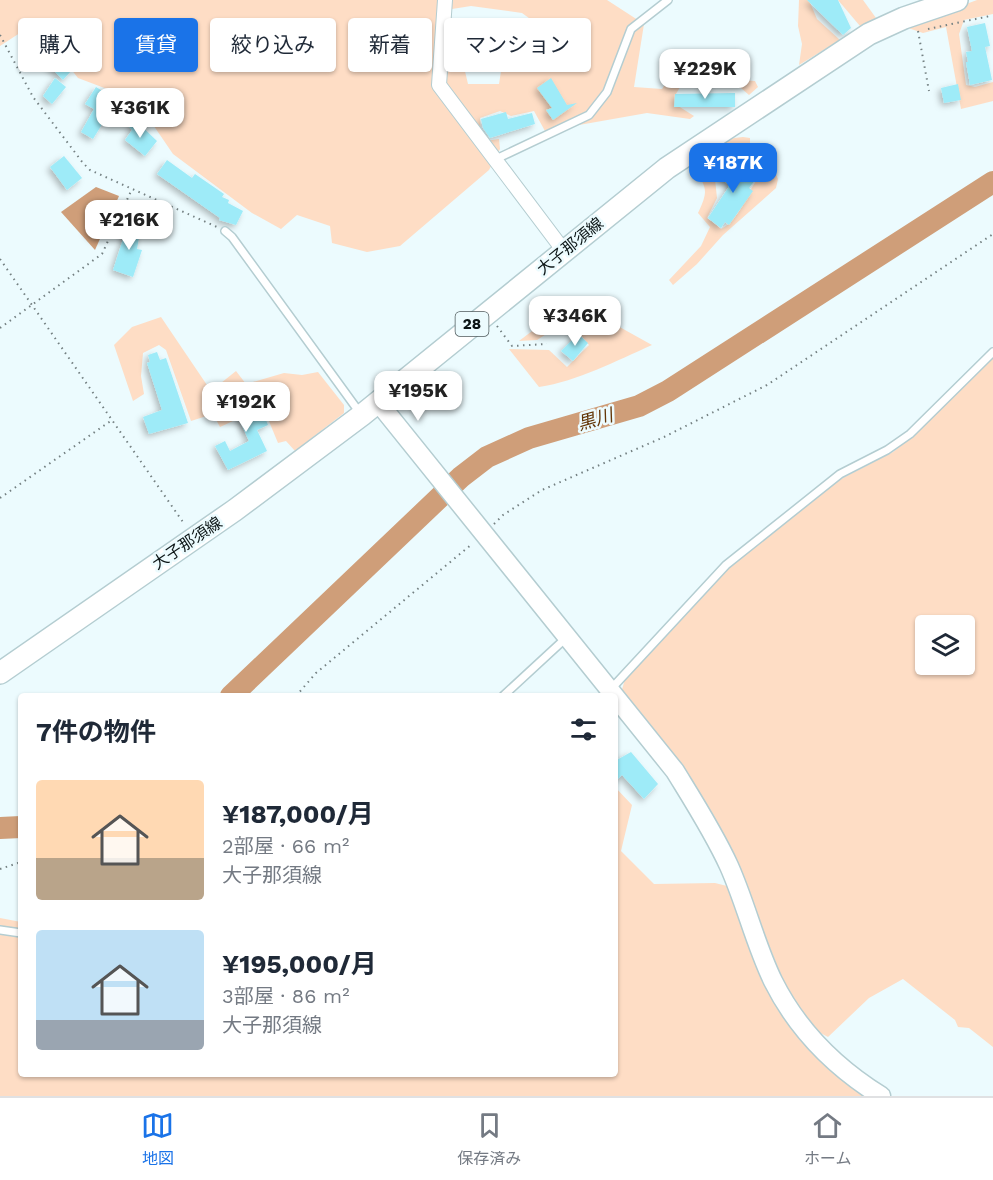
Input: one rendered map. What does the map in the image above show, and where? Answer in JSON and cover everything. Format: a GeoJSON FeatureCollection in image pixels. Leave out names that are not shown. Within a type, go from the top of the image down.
{"type":"FeatureCollection","features":[{"type":"Feature","properties":{"kind":"main road","name":"大子那須線"},"geometry":{"type":"LineString","coordinates":[[0,673],[194,538],[362,416],[667,168],[869,34],[957,0]]}},
{"type":"Feature","properties":{"kind":"street"},"geometry":{"type":"LineString","coordinates":[[445,0],[439,85],[564,250]]}},
{"type":"Feature","properties":{"kind":"street"},"geometry":{"type":"LineString","coordinates":[[378,402],[614,693]]}},
{"type":"Feature","properties":{"kind":"street"},"geometry":{"type":"LineString","coordinates":[[618,698],[675,771],[708,824],[729,866],[770,973],[788,1008],[815,1043],[844,1070],[881,1096]]}},
{"type":"Feature","properties":{"kind":"lane"},"geometry":{"type":"LineString","coordinates":[[494,160],[589,115],[607,92],[631,29],[668,0]]}},
{"type":"Feature","properties":{"kind":"lane"},"geometry":{"type":"LineString","coordinates":[[225,231],[232,237],[362,416]]}},
{"type":"Feature","properties":{"kind":"lane"},"geometry":{"type":"LineString","coordinates":[[611,689],[726,565],[840,474],[886,450],[910,434],[993,352]]}},
{"type":"Feature","properties":{"kind":"lane"},"geometry":{"type":"LineString","coordinates":[[506,693],[568,636]]}},
{"type":"Feature","properties":{"kind":"lane"},"geometry":{"type":"LineString","coordinates":[[0,930],[18,933]]}},
{"type":"Feature","properties":{"kind":"path"},"geometry":{"type":"LineString","coordinates":[[911,32],[990,16]]}},
{"type":"Feature","properties":{"kind":"path"},"geometry":{"type":"LineString","coordinates":[[918,31],[929,91]]}},
{"type":"Feature","properties":{"kind":"path"},"geometry":{"type":"LineString","coordinates":[[0,35],[33,97],[90,170],[225,231]]}},
{"type":"Feature","properties":{"kind":"path"},"geometry":{"type":"LineString","coordinates":[[0,328],[102,254],[133,189]]}},
{"type":"Feature","properties":{"kind":"path"},"geometry":{"type":"LineString","coordinates":[[299,693],[316,673],[504,515],[542,490],[664,437],[767,385],[993,234]]}},
{"type":"Feature","properties":{"kind":"path"},"geometry":{"type":"LineString","coordinates":[[0,259],[194,538]]}},
{"type":"Feature","properties":{"kind":"path"},"geometry":{"type":"LineString","coordinates":[[486,313],[512,346],[547,344]]}},
{"type":"Feature","properties":{"kind":"path"},"geometry":{"type":"LineString","coordinates":[[0,498],[112,420]]}},
{"type":"Feature","properties":{"kind":"path"},"geometry":{"type":"LineString","coordinates":[[0,869],[18,863]]}},
{"type":"Feature","properties":{"kind":"shaded area"},"geometry":{"type":"Polygon","coordinates":[[[0,0],[607,0],[644,24],[634,87],[662,89],[668,80],[713,78],[755,81],[758,87],[749,95],[741,88],[680,87],[676,94],[675,104],[694,116],[690,119],[647,113],[545,131],[534,111],[511,116],[500,111],[480,118],[481,136],[485,141],[499,139],[500,149],[489,170],[400,246],[367,252],[332,243],[330,226],[297,215],[281,229],[252,213],[173,154],[145,113],[107,89],[78,78],[73,72],[102,72],[102,18],[18,18],[18,34],[0,46],[0,0]]]}},
{"type":"Feature","properties":{"kind":"shaded area"},"geometry":{"type":"Polygon","coordinates":[[[799,0],[809,0],[817,19],[840,40],[799,65],[802,44],[798,26],[799,0]]]}},
{"type":"Feature","properties":{"kind":"shaded area"},"geometry":{"type":"Polygon","coordinates":[[[838,0],[863,0],[876,18],[860,26],[838,0]]]}},
{"type":"Feature","properties":{"kind":"shaded area"},"geometry":{"type":"Polygon","coordinates":[[[977,0],[993,0],[993,14],[964,20],[959,34],[966,85],[975,87],[993,82],[993,101],[961,109],[946,27],[923,33],[905,27],[977,0]]]}},
{"type":"Feature","properties":{"kind":"shaded area"},"geometry":{"type":"Polygon","coordinates":[[[734,138],[750,138],[750,152],[756,159],[768,156],[778,179],[776,188],[723,235],[697,264],[673,285],[669,280],[701,246],[710,227],[698,213],[704,199],[705,189],[701,179],[692,168],[713,145],[734,138]],[[731,158],[718,160],[715,179],[717,198],[707,218],[721,229],[727,225],[737,214],[756,181],[731,158]]]}},
{"type":"Feature","properties":{"kind":"shaded area"},"geometry":{"type":"Polygon","coordinates":[[[96,187],[119,196],[95,250],[61,212],[96,187]]]}},
{"type":"Feature","properties":{"kind":"shaded area"},"geometry":{"type":"Polygon","coordinates":[[[573,300],[600,334],[616,325],[652,345],[582,375],[539,387],[509,349],[549,350],[567,367],[589,345],[568,320],[537,340],[519,341],[573,300]]]}},
{"type":"Feature","properties":{"kind":"shaded area"},"geometry":{"type":"Polygon","coordinates":[[[161,317],[211,391],[236,371],[246,384],[284,373],[302,375],[318,372],[344,405],[344,413],[295,451],[286,441],[278,443],[261,402],[253,392],[230,402],[233,421],[220,427],[213,414],[191,421],[166,350],[159,345],[143,353],[141,376],[144,394],[133,401],[114,345],[132,327],[161,317]]]}},
{"type":"Feature","properties":{"kind":"shaded area"},"geometry":{"type":"Polygon","coordinates":[[[993,357],[993,1047],[969,1028],[958,1027],[955,1020],[903,979],[869,998],[828,1037],[809,1023],[789,993],[734,860],[705,802],[676,759],[621,693],[625,679],[723,572],[839,480],[893,452],[918,432],[993,357]]]}},
{"type":"Feature","properties":{"kind":"shaded area"},"geometry":{"type":"Polygon","coordinates":[[[618,790],[632,805],[621,851],[654,884],[715,883],[727,886],[759,966],[873,1096],[0,1096],[0,918],[18,921],[18,1077],[618,1077],[618,790]]]}},
{"type":"Feature","properties":{"kind":"building"},"geometry":{"type":"Polygon","coordinates":[[[807,0],[838,0],[851,28],[843,35],[807,0]]]}},
{"type":"Feature","properties":{"kind":"building"},"geometry":{"type":"Polygon","coordinates":[[[985,23],[990,46],[985,47],[992,80],[970,85],[966,52],[972,51],[967,27],[985,23]]]}},
{"type":"Feature","properties":{"kind":"building"},"geometry":{"type":"Polygon","coordinates":[[[55,72],[70,72],[63,80],[55,72]]]}},
{"type":"Feature","properties":{"kind":"building"},"geometry":{"type":"Polygon","coordinates":[[[55,78],[66,87],[52,104],[43,96],[55,78]]]}},
{"type":"Feature","properties":{"kind":"building"},"geometry":{"type":"Polygon","coordinates":[[[551,78],[567,105],[577,103],[553,120],[546,110],[552,108],[537,88],[551,78]]]}},
{"type":"Feature","properties":{"kind":"building"},"geometry":{"type":"Polygon","coordinates":[[[958,84],[961,100],[944,103],[941,88],[958,84]]]}},
{"type":"Feature","properties":{"kind":"building"},"geometry":{"type":"Polygon","coordinates":[[[96,87],[117,100],[93,139],[81,132],[94,109],[85,104],[96,87]]]}},
{"type":"Feature","properties":{"kind":"building"},"geometry":{"type":"Polygon","coordinates":[[[735,93],[735,107],[674,107],[675,94],[735,93]]]}},
{"type":"Feature","properties":{"kind":"building"},"geometry":{"type":"Polygon","coordinates":[[[506,112],[508,119],[532,113],[535,124],[490,138],[483,128],[481,119],[506,112]]]}},
{"type":"Feature","properties":{"kind":"building"},"geometry":{"type":"Polygon","coordinates":[[[135,120],[157,141],[145,156],[125,140],[132,130],[129,127],[135,120]]]}},
{"type":"Feature","properties":{"kind":"building"},"geometry":{"type":"Polygon","coordinates":[[[64,156],[82,178],[67,190],[50,167],[64,156]]]}},
{"type":"Feature","properties":{"kind":"building"},"geometry":{"type":"Polygon","coordinates":[[[735,158],[746,166],[742,170],[755,180],[749,188],[753,191],[729,225],[725,222],[721,228],[708,218],[728,188],[728,184],[720,178],[735,158]]]}},
{"type":"Feature","properties":{"kind":"building"},"geometry":{"type":"Polygon","coordinates":[[[167,160],[192,178],[195,174],[224,194],[222,197],[229,200],[228,203],[243,211],[236,225],[219,220],[220,218],[157,174],[167,160]]]}},
{"type":"Feature","properties":{"kind":"building"},"geometry":{"type":"Polygon","coordinates":[[[124,224],[141,226],[137,249],[142,250],[133,277],[113,270],[124,236],[122,235],[124,224]]]}},
{"type":"Feature","properties":{"kind":"building"},"geometry":{"type":"Polygon","coordinates":[[[578,334],[588,343],[573,361],[561,351],[578,334]]]}},
{"type":"Feature","properties":{"kind":"building"},"geometry":{"type":"Polygon","coordinates":[[[157,352],[160,360],[166,358],[188,423],[149,434],[143,417],[162,410],[147,363],[150,362],[148,355],[157,352]]]}},
{"type":"Feature","properties":{"kind":"building"},"geometry":{"type":"Polygon","coordinates":[[[255,393],[268,425],[257,430],[267,451],[228,470],[215,446],[225,441],[230,451],[249,441],[233,406],[236,405],[235,402],[255,393]]]}},
{"type":"Feature","properties":{"kind":"building"},"geometry":{"type":"Polygon","coordinates":[[[631,752],[658,784],[644,799],[622,775],[618,779],[618,759],[631,752]]]}},
{"type":"Feature","properties":{"kind":"waterway","name":"黒川"},"geometry":{"type":"LineString","coordinates":[[234,693],[461,477],[487,457],[529,438],[639,406],[668,391],[993,182]]}},
{"type":"Feature","properties":{"kind":"waterway","name":"黒川"},"geometry":{"type":"LineString","coordinates":[[0,828],[18,827]]}}]}
